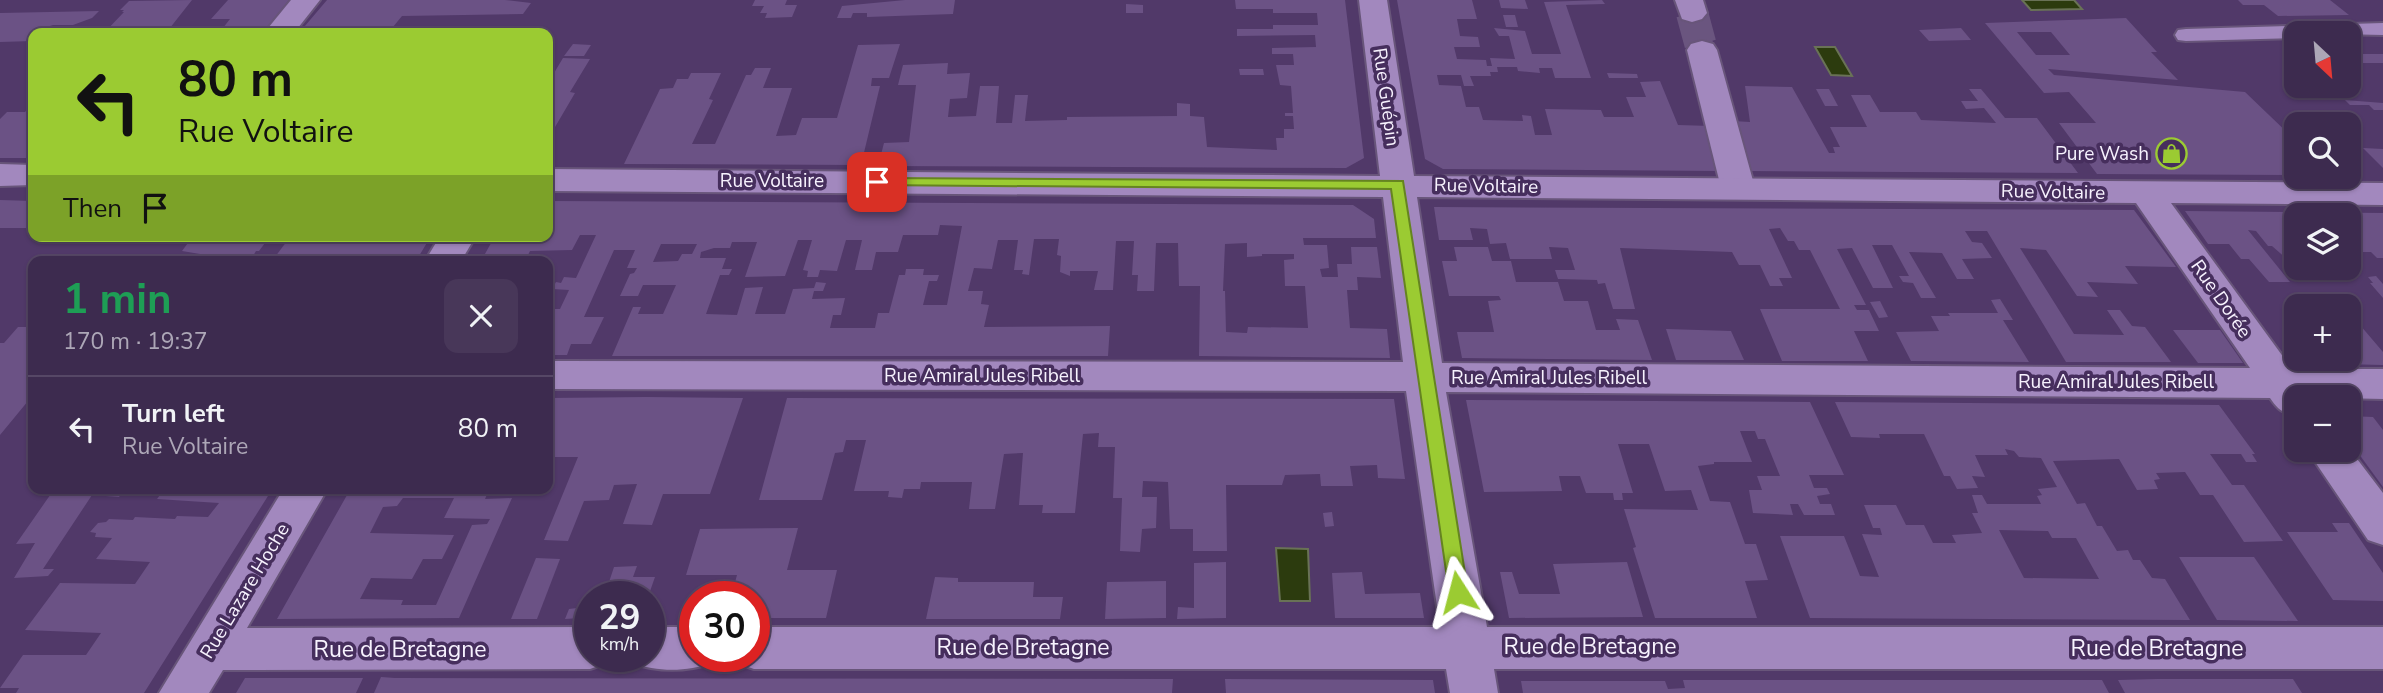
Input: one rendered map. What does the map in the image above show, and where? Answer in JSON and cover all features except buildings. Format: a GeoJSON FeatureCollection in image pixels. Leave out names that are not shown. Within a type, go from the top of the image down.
{"type":"FeatureCollection","features":[{"type":"Feature","properties":{"kind":"street"},"geometry":{"type":"LineString","coordinates":[[283,28],[306,0]]}},
{"type":"Feature","properties":{"kind":"street","name":"Rue Guépin"},"geometry":{"type":"LineString","coordinates":[[1373,0],[1424,377],[1474,693]]}},
{"type":"Feature","properties":{"kind":"street"},"geometry":{"type":"LineString","coordinates":[[1702,50],[1738,188]]}},
{"type":"Feature","properties":{"kind":"street"},"geometry":{"type":"LineString","coordinates":[[0,175],[28,175]]}},
{"type":"Feature","properties":{"kind":"street","name":"Rue Voltaire"},"geometry":{"type":"LineString","coordinates":[[553,180],[2383,194]]}},
{"type":"Feature","properties":{"kind":"street","name":"Rue Dorée"},"geometry":{"type":"LineString","coordinates":[[2146,193],[2284,387]]}},
{"type":"Feature","properties":{"kind":"street","name":"Rue Amiral Jules Ribell"},"geometry":{"type":"LineString","coordinates":[[553,375],[1424,377],[2284,394]]}},
{"type":"Feature","properties":{"kind":"street","name":"Rue Amiral Jules Ribell"},"geometry":{"type":"LineString","coordinates":[[2361,386],[2383,384]]}},
{"type":"Feature","properties":{"kind":"street"},"geometry":{"type":"LineString","coordinates":[[2337,462],[2383,527]]}},
{"type":"Feature","properties":{"kind":"street","name":"Rue Lazare Hoche"},"geometry":{"type":"LineString","coordinates":[[183,693],[303,494]]}},
{"type":"Feature","properties":{"kind":"street","name":"Rue de Bretagne"},"geometry":{"type":"LineString","coordinates":[[209,649],[574,648]]}},
{"type":"Feature","properties":{"kind":"street","name":"Rue de Bretagne"},"geometry":{"type":"LineString","coordinates":[[770,648],[2383,648]]}},
{"type":"Feature","properties":{"kind":"lane"},"geometry":{"type":"LineString","coordinates":[[2186,35],[2383,29]]}},
{"type":"Feature","properties":{"kind":"shaded area"},"geometry":{"type":"Polygon","coordinates":[[[2022,0],[2074,0],[2082,9],[2031,10],[2022,0]]]}},
{"type":"Feature","properties":{"kind":"shaded area"},"geometry":{"type":"Polygon","coordinates":[[[1815,47],[1835,47],[1852,76],[1831,75],[1815,47]]]}},
{"type":"Feature","properties":{"kind":"shaded area"},"geometry":{"type":"Polygon","coordinates":[[[1276,548],[1308,549],[1310,601],[1280,601],[1276,548]]]}},
{"type":"Feature","properties":{"kind":"tunnel"},"geometry":{"type":"LineString","coordinates":[[1692,13],[1702,50]]}},
{"type":"Feature","properties":{"kind":"place","name":"Pure Wash"},"geometry":{"type":"Point","coordinates":[2172,154]}},
{"type":"Feature","properties":{"kind":"route"},"geometry":{"type":"LineString","coordinates":[[877,182],[1398,185],[1424,377],[1458,592]]}}]}
